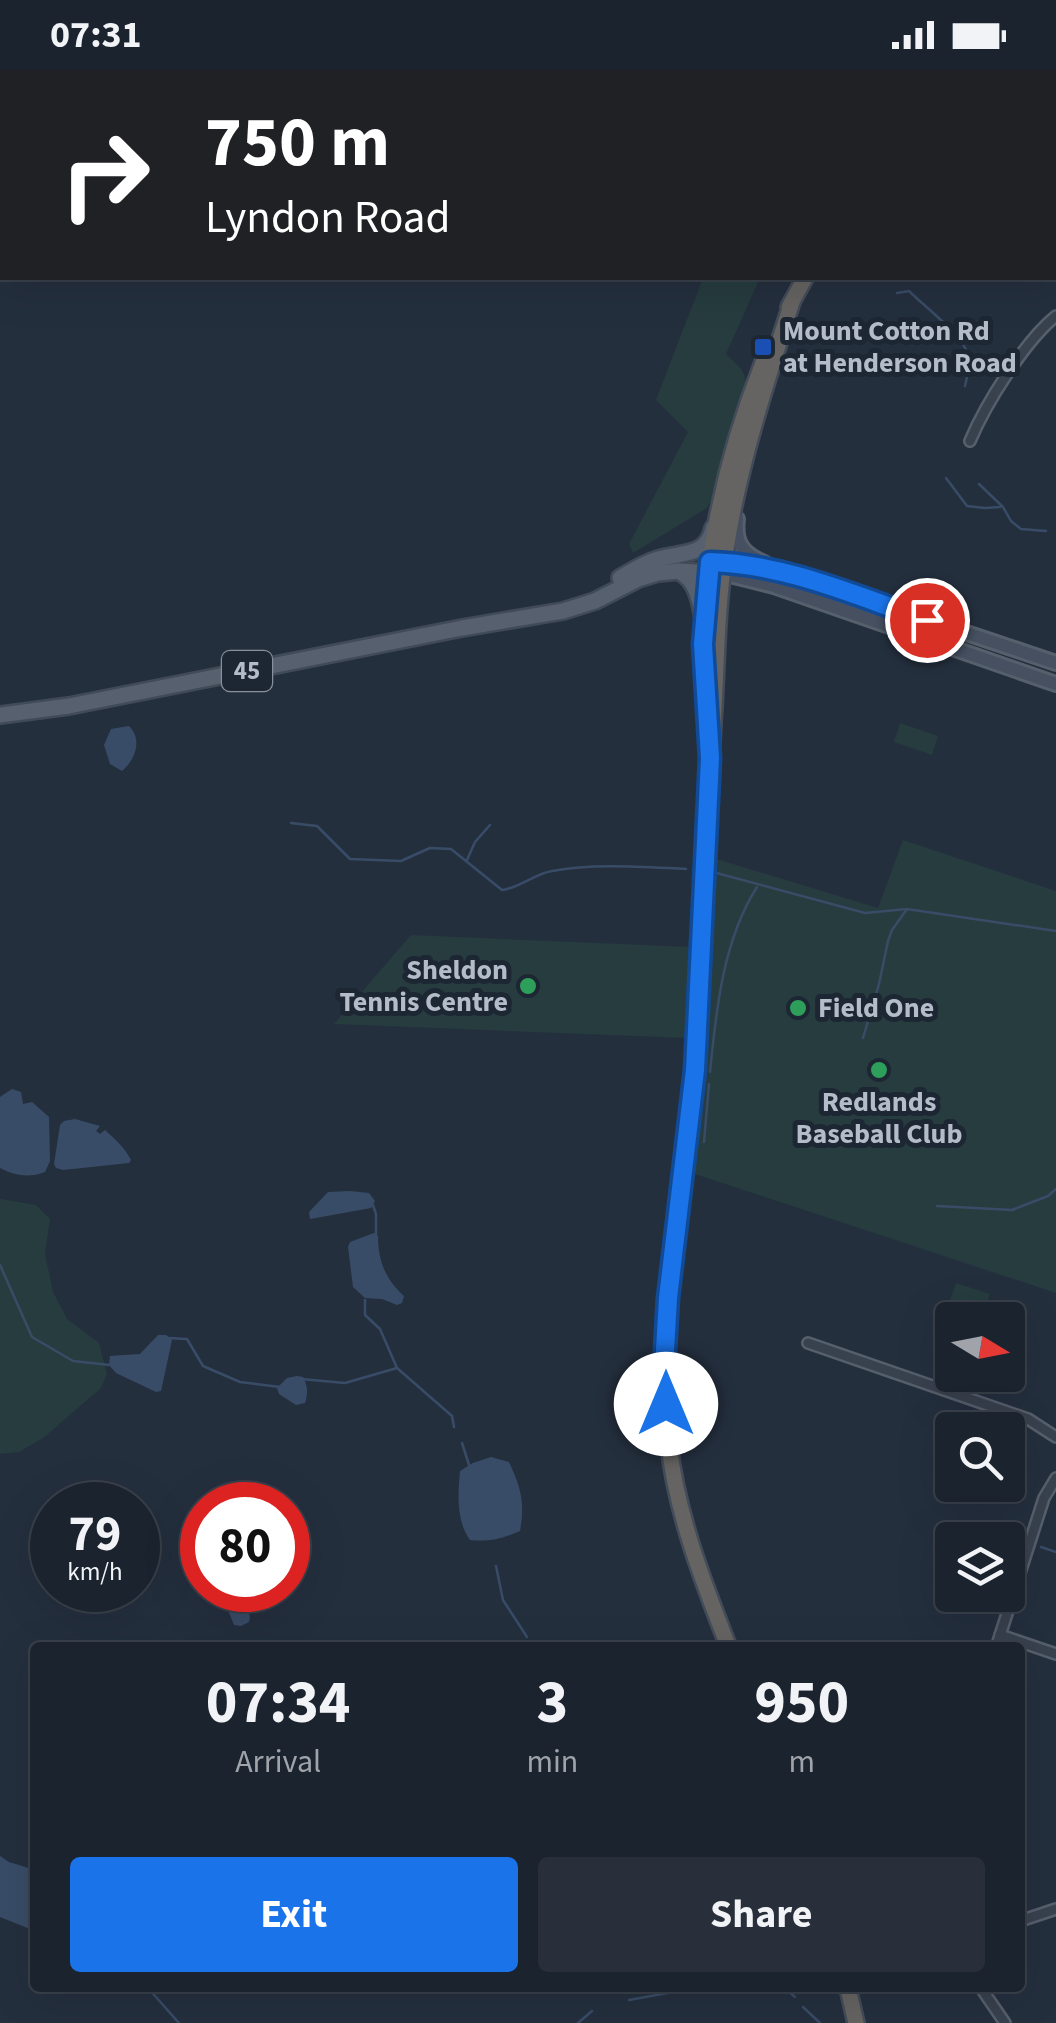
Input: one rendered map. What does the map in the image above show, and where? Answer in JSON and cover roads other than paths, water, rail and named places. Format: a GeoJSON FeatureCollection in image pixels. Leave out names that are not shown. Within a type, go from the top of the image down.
{"type":"FeatureCollection","features":[{"type":"Feature","properties":{"kind":"highway"},"geometry":{"type":"LineString","coordinates":[[710,758],[703,622],[754,428],[801,280]]}},
{"type":"Feature","properties":{"kind":"highway"},"geometry":{"type":"LineString","coordinates":[[727,1642],[680,1503],[669,1448],[665,1350],[695,1070],[716,568],[727,481],[752,390],[792,302]]}},
{"type":"Feature","properties":{"kind":"highway"},"geometry":{"type":"LineString","coordinates":[[849,1992],[856,2023]]}},
{"type":"Feature","properties":{"kind":"main road","name":"45"},"geometry":{"type":"LineString","coordinates":[[0,715],[87,702],[492,622],[586,595],[656,559],[705,546],[711,538],[743,408],[752,390]]}},
{"type":"Feature","properties":{"kind":"main road"},"geometry":{"type":"LineString","coordinates":[[754,428],[736,534],[739,544],[754,559],[1056,663]]}},
{"type":"Feature","properties":{"kind":"main road"},"geometry":{"type":"LineString","coordinates":[[524,614],[588,598],[658,565],[673,562],[785,572]]}},
{"type":"Feature","properties":{"kind":"main road","name":"45"},"geometry":{"type":"LineString","coordinates":[[492,622],[581,606],[638,579],[716,568]]}},
{"type":"Feature","properties":{"kind":"main road"},"geometry":{"type":"LineString","coordinates":[[716,568],[1056,684]]}},
{"type":"Feature","properties":{"kind":"main road"},"geometry":{"type":"LineString","coordinates":[[678,571],[692,582],[703,622]]}},
{"type":"Feature","properties":{"kind":"main road"},"geometry":{"type":"LineString","coordinates":[[861,618],[867,599]]}},
{"type":"Feature","properties":{"kind":"street"},"geometry":{"type":"LineString","coordinates":[[970,441],[976,425],[1029,342],[1056,316]]}},
{"type":"Feature","properties":{"kind":"street"},"geometry":{"type":"LineString","coordinates":[[808,1343],[1028,1419],[1056,1437]]}},
{"type":"Feature","properties":{"kind":"street"},"geometry":{"type":"LineString","coordinates":[[998,1642],[1044,1498],[1056,1478]]}},
{"type":"Feature","properties":{"kind":"street"},"geometry":{"type":"LineString","coordinates":[[1000,1636],[1019,1642]]}},
{"type":"Feature","properties":{"kind":"street"},"geometry":{"type":"LineString","coordinates":[[1025,1644],[1056,1654]]}},
{"type":"Feature","properties":{"kind":"street"},"geometry":{"type":"LineString","coordinates":[[1025,1919],[1056,1909]]}},
{"type":"Feature","properties":{"kind":"street"},"geometry":{"type":"LineString","coordinates":[[983,1992],[1005,2023]]}},
{"type":"Feature","properties":{"kind":"water"},"geometry":{"type":"Polygon","coordinates":[[[129,726],[136,737],[136,750],[122,771],[110,764],[104,745],[111,729],[129,726]]]}},
{"type":"Feature","properties":{"kind":"water"},"geometry":{"type":"Polygon","coordinates":[[[12,1089],[21,1092],[23,1104],[32,1102],[49,1117],[50,1161],[45,1172],[22,1175],[0,1168],[0,1097],[12,1089]]]}},
{"type":"Feature","properties":{"kind":"water"},"geometry":{"type":"Polygon","coordinates":[[[75,1119],[100,1126],[96,1131],[100,1134],[105,1130],[126,1152],[129,1163],[56,1168],[60,1125],[75,1119]]]}},
{"type":"Feature","properties":{"kind":"water"},"geometry":{"type":"Polygon","coordinates":[[[328,1192],[369,1193],[375,1201],[371,1208],[310,1219],[309,1212],[328,1192]]]}},
{"type":"Feature","properties":{"kind":"water"},"geometry":{"type":"Polygon","coordinates":[[[374,1233],[378,1236],[384,1269],[404,1296],[397,1305],[365,1298],[353,1287],[348,1247],[350,1242],[374,1233]]]}},
{"type":"Feature","properties":{"kind":"water"},"geometry":{"type":"Polygon","coordinates":[[[158,1335],[172,1340],[161,1391],[116,1373],[109,1365],[110,1356],[140,1354],[158,1335]]]}},
{"type":"Feature","properties":{"kind":"water"},"geometry":{"type":"Polygon","coordinates":[[[303,1377],[307,1393],[305,1403],[296,1405],[279,1394],[277,1388],[287,1378],[303,1377]]]}},
{"type":"Feature","properties":{"kind":"water"},"geometry":{"type":"Polygon","coordinates":[[[491,1457],[509,1462],[521,1495],[520,1531],[495,1539],[470,1540],[460,1516],[460,1471],[491,1457]]]}},
{"type":"Feature","properties":{"kind":"water"},"geometry":{"type":"Polygon","coordinates":[[[229,1612],[249,1612],[249,1622],[234,1625],[229,1612]]]}},
{"type":"Feature","properties":{"kind":"water"},"geometry":{"type":"Polygon","coordinates":[[[0,1856],[30,1868],[30,1929],[0,1917],[0,1856]]]}},
{"type":"Feature","properties":{"kind":"waterway"},"geometry":{"type":"LineString","coordinates":[[897,293],[909,291],[946,325],[963,345],[971,364]]}},
{"type":"Feature","properties":{"kind":"waterway"},"geometry":{"type":"LineString","coordinates":[[965,386],[969,368]]}},
{"type":"Feature","properties":{"kind":"waterway"},"geometry":{"type":"LineString","coordinates":[[946,478],[967,506],[1000,507]]}},
{"type":"Feature","properties":{"kind":"waterway"},"geometry":{"type":"LineString","coordinates":[[979,484],[1021,529],[1046,531]]}},
{"type":"Feature","properties":{"kind":"waterway"},"geometry":{"type":"LineString","coordinates":[[291,823],[317,826],[350,859],[401,861],[430,848],[451,849],[502,890],[545,873],[569,869],[686,869]]}},
{"type":"Feature","properties":{"kind":"waterway"},"geometry":{"type":"LineString","coordinates":[[467,860],[475,842],[490,825]]}},
{"type":"Feature","properties":{"kind":"waterway"},"geometry":{"type":"LineString","coordinates":[[713,872],[865,913],[907,909],[1056,931]]}},
{"type":"Feature","properties":{"kind":"waterway"},"geometry":{"type":"LineString","coordinates":[[710,1072],[729,953],[757,887]]}},
{"type":"Feature","properties":{"kind":"waterway"},"geometry":{"type":"LineString","coordinates":[[863,1038],[888,941],[907,909]]}},
{"type":"Feature","properties":{"kind":"waterway"},"geometry":{"type":"LineString","coordinates":[[704,1142],[709,1084]]}},
{"type":"Feature","properties":{"kind":"waterway"},"geometry":{"type":"LineString","coordinates":[[937,1206],[1012,1210],[1056,1189]]}},
{"type":"Feature","properties":{"kind":"waterway"},"geometry":{"type":"LineString","coordinates":[[373,1205],[376,1238]]}},
{"type":"Feature","properties":{"kind":"waterway"},"geometry":{"type":"LineString","coordinates":[[0,1265],[32,1337],[73,1361],[110,1365]]}},
{"type":"Feature","properties":{"kind":"waterway"},"geometry":{"type":"LineString","coordinates":[[365,1300],[365,1315],[380,1329],[397,1368],[452,1416],[454,1427]]}},
{"type":"Feature","properties":{"kind":"waterway"},"geometry":{"type":"LineString","coordinates":[[168,1338],[187,1339],[203,1366],[240,1382],[280,1387]]}},
{"type":"Feature","properties":{"kind":"waterway"},"geometry":{"type":"LineString","coordinates":[[301,1379],[345,1383],[397,1368]]}},
{"type":"Feature","properties":{"kind":"waterway"},"geometry":{"type":"LineString","coordinates":[[462,1443],[470,1468]]}},
{"type":"Feature","properties":{"kind":"waterway"},"geometry":{"type":"LineString","coordinates":[[1041,1547],[1056,1552]]}},
{"type":"Feature","properties":{"kind":"waterway"},"geometry":{"type":"LineString","coordinates":[[496,1566],[503,1600],[527,1637]]}},
{"type":"Feature","properties":{"kind":"waterway"},"geometry":{"type":"LineString","coordinates":[[152,1992],[179,2023]]}},
{"type":"Feature","properties":{"kind":"waterway"},"geometry":{"type":"LineString","coordinates":[[629,2000],[673,1992]]}},
{"type":"Feature","properties":{"kind":"waterway"},"geometry":{"type":"LineString","coordinates":[[789,1992],[795,1997]]}},
{"type":"Feature","properties":{"kind":"waterway"},"geometry":{"type":"LineString","coordinates":[[803,2007],[820,2023]]}},
{"type":"Feature","properties":{"kind":"waterway"},"geometry":{"type":"LineString","coordinates":[[578,2023],[592,2011]]}},
{"type":"Feature","properties":{"kind":"place","name":"Mount Cotton Rd at Henderson Road"},"geometry":{"type":"Point","coordinates":[763,347]}},
{"type":"Feature","properties":{"kind":"place","name":"Sheldon Tennis Centre"},"geometry":{"type":"Point","coordinates":[528,986]}},
{"type":"Feature","properties":{"kind":"place","name":"Field One"},"geometry":{"type":"Point","coordinates":[798,1008]}},
{"type":"Feature","properties":{"kind":"place","name":"Redlands Baseball Club"},"geometry":{"type":"Point","coordinates":[879,1070]}}]}
